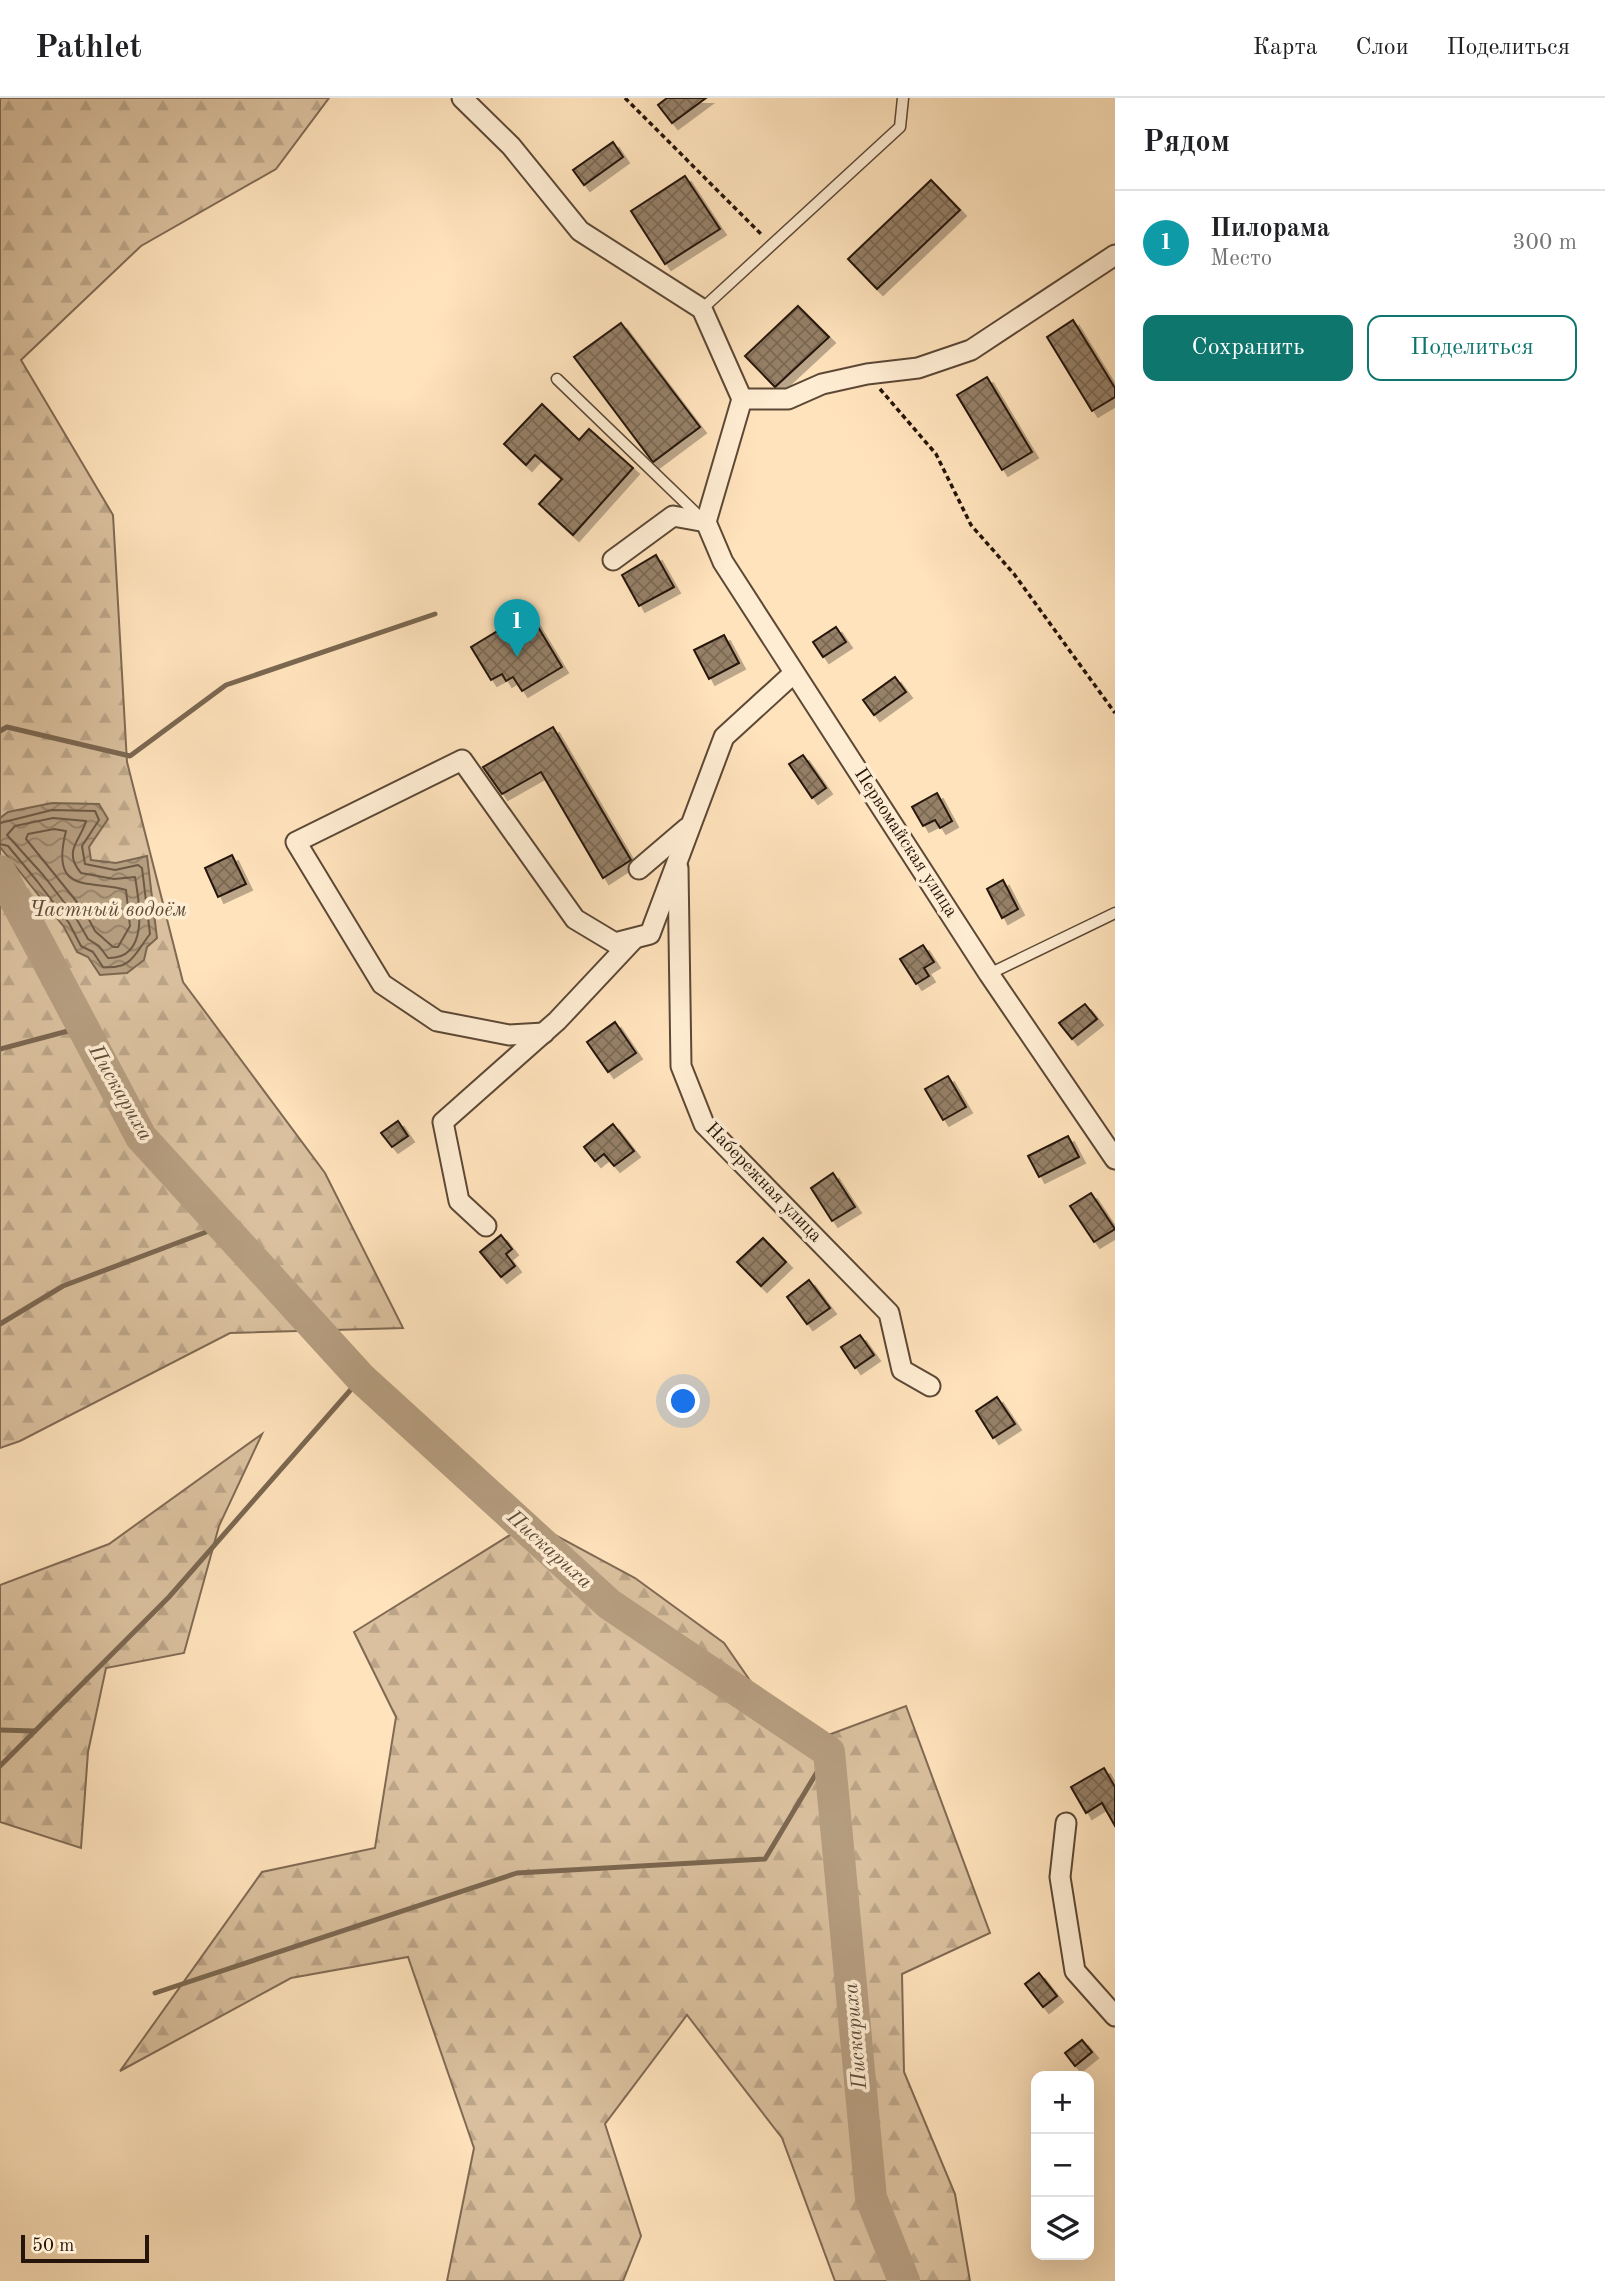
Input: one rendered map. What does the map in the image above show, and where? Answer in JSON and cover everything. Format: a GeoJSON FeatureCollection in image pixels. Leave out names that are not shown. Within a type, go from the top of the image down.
{"type":"FeatureCollection","features":[{"type":"Feature","properties":{"kind":"street"},"geometry":{"type":"LineString","coordinates":[[462,98],[511,146],[580,231],[702,309],[742,399],[706,522],[673,516],[613,560]]}},
{"type":"Feature","properties":{"kind":"street"},"geometry":{"type":"LineString","coordinates":[[742,399],[788,399],[822,384],[867,374],[918,368],[971,350],[1115,255]]}},
{"type":"Feature","properties":{"kind":"street","name":"Первомайская улица"},"geometry":{"type":"LineString","coordinates":[[706,522],[723,562],[794,673],[989,974],[1115,1159]]}},
{"type":"Feature","properties":{"kind":"street"},"geometry":{"type":"LineString","coordinates":[[544,1033],[509,1035],[437,1021],[382,984],[296,842],[462,761],[575,919],[615,943],[650,933],[724,737],[794,673]]}},
{"type":"Feature","properties":{"kind":"street"},"geometry":{"type":"LineString","coordinates":[[639,869],[690,825]]}},
{"type":"Feature","properties":{"kind":"street","name":"Набережная улица"},"geometry":{"type":"LineString","coordinates":[[678,857],[681,1066],[704,1124],[889,1313],[902,1370],[930,1386]]}},
{"type":"Feature","properties":{"kind":"street"},"geometry":{"type":"LineString","coordinates":[[486,1226],[459,1201],[443,1122],[544,1033],[635,938]]}},
{"type":"Feature","properties":{"kind":"street"},"geometry":{"type":"LineString","coordinates":[[1066,1823],[1060,1877],[1075,1971],[1115,2016]]}},
{"type":"Feature","properties":{"kind":"lane"},"geometry":{"type":"LineString","coordinates":[[702,309],[900,127],[903,98]]}},
{"type":"Feature","properties":{"kind":"lane"},"geometry":{"type":"LineString","coordinates":[[557,379],[706,522]]}},
{"type":"Feature","properties":{"kind":"lane"},"geometry":{"type":"LineString","coordinates":[[989,974],[1115,914]]}},
{"type":"Feature","properties":{"kind":"path"},"geometry":{"type":"LineString","coordinates":[[625,98],[772,245]]}},
{"type":"Feature","properties":{"kind":"path"},"geometry":{"type":"LineString","coordinates":[[867,374],[936,454],[971,525],[1014,574],[1115,713]]}},
{"type":"Feature","properties":{"kind":"green space"},"geometry":{"type":"Polygon","coordinates":[[[0,98],[329,98],[276,169],[141,246],[21,360],[113,515],[127,762],[183,982],[325,1173],[403,1328],[230,1333],[20,1441],[0,1448],[0,98]]]}},
{"type":"Feature","properties":{"kind":"green space"},"geometry":{"type":"Polygon","coordinates":[[[262,1434],[219,1526],[184,1653],[106,1668],[88,1752],[81,1848],[0,1822],[0,1585],[109,1544],[262,1434]]]}},
{"type":"Feature","properties":{"kind":"green space"},"geometry":{"type":"Polygon","coordinates":[[[531,1522],[635,1578],[724,1643],[796,1747],[906,1706],[990,1933],[902,1974],[904,2072],[955,2194],[970,2281],[835,2281],[782,2138],[687,2015],[605,2124],[641,2236],[623,2281],[447,2281],[474,2148],[408,1957],[291,1978],[120,2071],[262,1872],[375,1848],[396,1717],[354,1632],[531,1522]]]}},
{"type":"Feature","properties":{"kind":"water","name":"Частный водоём"},"geometry":{"type":"Polygon","coordinates":[[[52,803],[99,804],[108,819],[89,847],[91,860],[116,863],[147,856],[157,938],[147,947],[144,960],[127,973],[100,975],[88,957],[77,952],[64,927],[0,847],[0,818],[8,812],[52,803]]]}},
{"type":"Feature","properties":{"kind":"building"},"geometry":{"type":"Polygon","coordinates":[[[667,98],[706,98],[672,123],[658,105],[667,98]]]}},
{"type":"Feature","properties":{"kind":"building"},"geometry":{"type":"Polygon","coordinates":[[[613,142],[623,157],[584,185],[573,170],[613,142]]]}},
{"type":"Feature","properties":{"kind":"building"},"geometry":{"type":"Polygon","coordinates":[[[685,176],[720,229],[665,264],[631,211],[685,176]]]}},
{"type":"Feature","properties":{"kind":"building"},"geometry":{"type":"Polygon","coordinates":[[[931,180],[960,210],[877,289],[848,259],[931,180]]]}},
{"type":"Feature","properties":{"kind":"building"},"geometry":{"type":"Polygon","coordinates":[[[798,306],[829,337],[775,387],[745,356],[798,306]]]}},
{"type":"Feature","properties":{"kind":"building"},"geometry":{"type":"Polygon","coordinates":[[[1073,320],[1115,388],[1115,397],[1092,411],[1047,337],[1073,320]]]}},
{"type":"Feature","properties":{"kind":"building"},"geometry":{"type":"Polygon","coordinates":[[[621,323],[700,427],[653,462],[574,357],[621,323]]]}},
{"type":"Feature","properties":{"kind":"building"},"geometry":{"type":"Polygon","coordinates":[[[987,377],[1032,452],[1002,470],[957,395],[987,377]]]}},
{"type":"Feature","properties":{"kind":"building"},"geometry":{"type":"Polygon","coordinates":[[[542,404],[579,440],[589,429],[633,468],[573,535],[539,504],[562,479],[535,455],[526,465],[504,444],[542,404]]]}},
{"type":"Feature","properties":{"kind":"building"},"geometry":{"type":"Polygon","coordinates":[[[656,555],[674,587],[639,606],[622,575],[656,555]]]}},
{"type":"Feature","properties":{"kind":"building"},"geometry":{"type":"Polygon","coordinates":[[[529,612],[562,667],[522,691],[513,677],[506,681],[502,674],[491,680],[471,647],[529,612]]]}},
{"type":"Feature","properties":{"kind":"building"},"geometry":{"type":"Polygon","coordinates":[[[836,627],[846,642],[823,657],[813,642],[836,627]]]}},
{"type":"Feature","properties":{"kind":"building"},"geometry":{"type":"Polygon","coordinates":[[[724,635],[739,663],[709,679],[694,650],[724,635]]]}},
{"type":"Feature","properties":{"kind":"building"},"geometry":{"type":"Polygon","coordinates":[[[895,677],[906,692],[874,715],[863,700],[895,677]]]}},
{"type":"Feature","properties":{"kind":"building"},"geometry":{"type":"Polygon","coordinates":[[[553,727],[631,860],[603,878],[541,772],[502,794],[483,767],[553,727]]]}},
{"type":"Feature","properties":{"kind":"building"},"geometry":{"type":"Polygon","coordinates":[[[803,755],[826,788],[812,798],[789,764],[803,755]]]}},
{"type":"Feature","properties":{"kind":"building"},"geometry":{"type":"Polygon","coordinates":[[[937,793],[952,821],[940,828],[935,820],[923,826],[912,807],[937,793]]]}},
{"type":"Feature","properties":{"kind":"building"},"geometry":{"type":"Polygon","coordinates":[[[232,855],[246,884],[218,897],[205,868],[232,855]]]}},
{"type":"Feature","properties":{"kind":"building"},"geometry":{"type":"Polygon","coordinates":[[[1003,880],[1018,909],[1002,918],[987,889],[1003,880]]]}},
{"type":"Feature","properties":{"kind":"building"},"geometry":{"type":"Polygon","coordinates":[[[923,945],[934,962],[924,968],[929,976],[916,984],[900,959],[923,945]]]}},
{"type":"Feature","properties":{"kind":"building"},"geometry":{"type":"Polygon","coordinates":[[[1085,1004],[1097,1019],[1072,1039],[1059,1023],[1085,1004]]]}},
{"type":"Feature","properties":{"kind":"building"},"geometry":{"type":"Polygon","coordinates":[[[615,1022],[636,1053],[608,1072],[587,1042],[615,1022]]]}},
{"type":"Feature","properties":{"kind":"building"},"geometry":{"type":"Polygon","coordinates":[[[948,1076],[966,1107],[943,1120],[925,1089],[948,1076]]]}},
{"type":"Feature","properties":{"kind":"building"},"geometry":{"type":"Polygon","coordinates":[[[398,1121],[408,1136],[392,1147],[381,1133],[398,1121]]]}},
{"type":"Feature","properties":{"kind":"building"},"geometry":{"type":"Polygon","coordinates":[[[613,1124],[634,1151],[614,1166],[604,1154],[595,1161],[584,1147],[613,1124]]]}},
{"type":"Feature","properties":{"kind":"building"},"geometry":{"type":"Polygon","coordinates":[[[1068,1136],[1079,1157],[1039,1177],[1028,1156],[1068,1136]]]}},
{"type":"Feature","properties":{"kind":"building"},"geometry":{"type":"Polygon","coordinates":[[[833,1173],[855,1207],[832,1221],[811,1188],[833,1173]]]}},
{"type":"Feature","properties":{"kind":"building"},"geometry":{"type":"Polygon","coordinates":[[[1091,1193],[1115,1229],[1094,1242],[1070,1206],[1091,1193]]]}},
{"type":"Feature","properties":{"kind":"building"},"geometry":{"type":"Polygon","coordinates":[[[501,1235],[512,1249],[506,1254],[515,1266],[501,1277],[480,1252],[501,1235]]]}},
{"type":"Feature","properties":{"kind":"building"},"geometry":{"type":"Polygon","coordinates":[[[763,1238],[786,1262],[761,1286],[737,1262],[763,1238]]]}},
{"type":"Feature","properties":{"kind":"building"},"geometry":{"type":"Polygon","coordinates":[[[809,1280],[830,1308],[807,1324],[787,1297],[809,1280]]]}},
{"type":"Feature","properties":{"kind":"building"},"geometry":{"type":"Polygon","coordinates":[[[860,1335],[874,1355],[855,1368],[841,1347],[860,1335]]]}},
{"type":"Feature","properties":{"kind":"building"},"geometry":{"type":"Polygon","coordinates":[[[997,1397],[1015,1424],[993,1438],[976,1411],[997,1397]]]}},
{"type":"Feature","properties":{"kind":"building"},"geometry":{"type":"Polygon","coordinates":[[[1104,1768],[1115,1787],[1115,1826],[1102,1803],[1086,1813],[1071,1787],[1104,1768]]]}},
{"type":"Feature","properties":{"kind":"building"},"geometry":{"type":"Polygon","coordinates":[[[1039,1973],[1057,1996],[1043,2007],[1025,1984],[1039,1973]]]}},
{"type":"Feature","properties":{"kind":"building"},"geometry":{"type":"Polygon","coordinates":[[[1082,2040],[1092,2052],[1075,2066],[1065,2053],[1082,2040]]]}},
{"type":"Feature","properties":{"kind":"waterway"},"geometry":{"type":"LineString","coordinates":[[0,731],[7,727],[130,756],[226,685],[435,614]]}},
{"type":"Feature","properties":{"kind":"waterway","name":"Пискариха"},"geometry":{"type":"LineString","coordinates":[[0,871],[141,1137],[361,1378],[609,1604],[829,1752],[871,2198],[904,2281]]}},
{"type":"Feature","properties":{"kind":"waterway"},"geometry":{"type":"LineString","coordinates":[[0,1049],[83,1027]]}},
{"type":"Feature","properties":{"kind":"waterway"},"geometry":{"type":"LineString","coordinates":[[0,1324],[63,1286],[222,1226]]}},
{"type":"Feature","properties":{"kind":"waterway"},"geometry":{"type":"LineString","coordinates":[[0,1766],[169,1597],[361,1378]]}},
{"type":"Feature","properties":{"kind":"waterway"},"geometry":{"type":"LineString","coordinates":[[0,1730],[35,1731]]}},
{"type":"Feature","properties":{"kind":"waterway"},"geometry":{"type":"LineString","coordinates":[[155,1993],[517,1873],[765,1859],[829,1752]]}},
{"type":"Feature","properties":{"kind":"place","name":"Пилорама"},"geometry":{"type":"Point","coordinates":[517,657]}}]}
